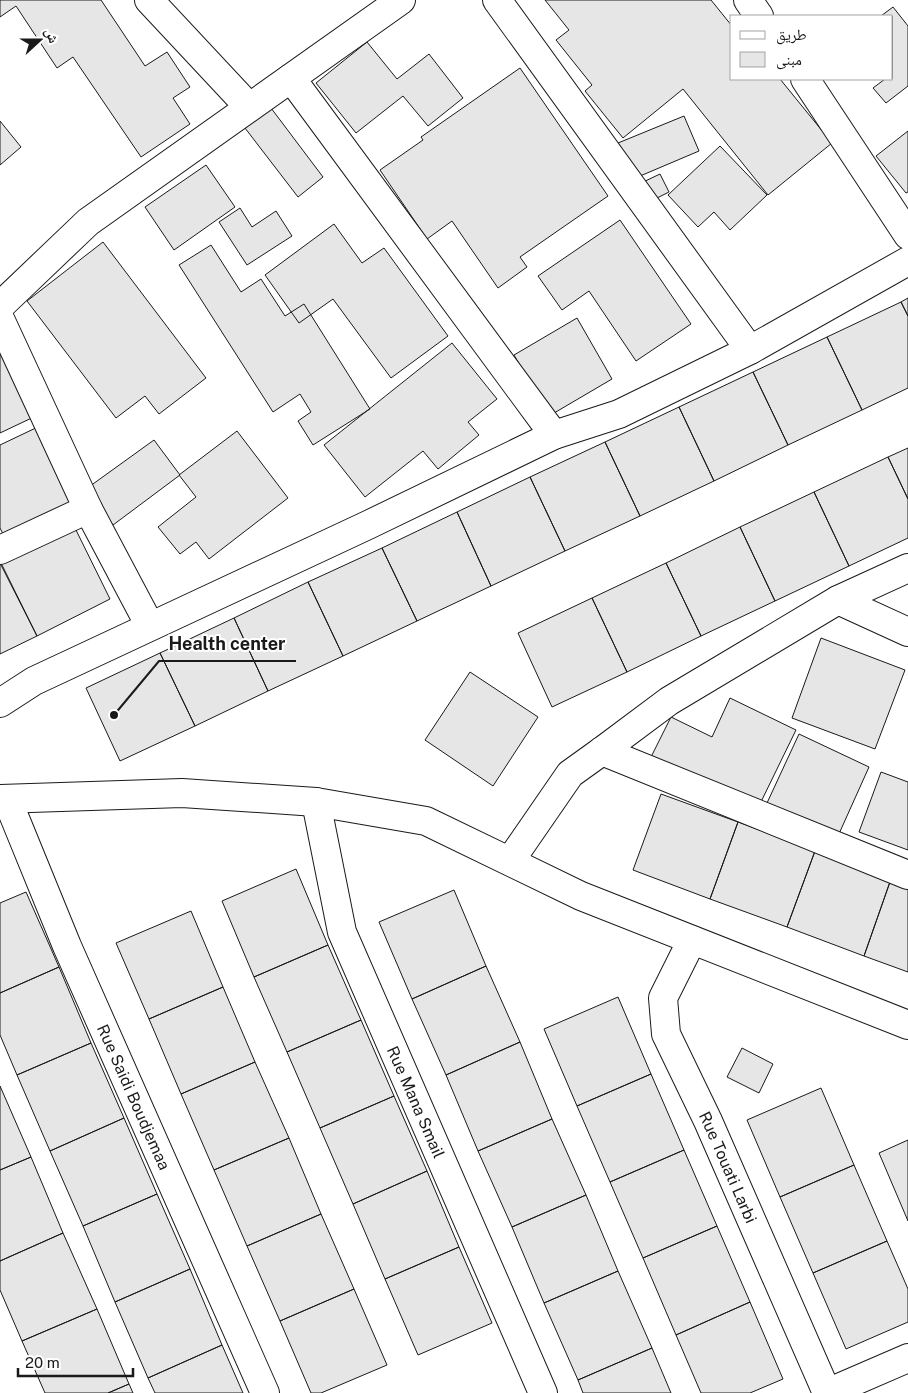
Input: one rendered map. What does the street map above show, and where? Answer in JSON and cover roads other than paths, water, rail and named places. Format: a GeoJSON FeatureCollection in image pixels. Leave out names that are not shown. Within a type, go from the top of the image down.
{"type":"FeatureCollection","features":[{"type":"Feature","properties":{"kind":"street"},"geometry":{"type":"LineString","coordinates":[[149,0],[249,108]]}},
{"type":"Feature","properties":{"kind":"street"},"geometry":{"type":"LineString","coordinates":[[0,306],[88,222],[400,0]]}},
{"type":"Feature","properties":{"kind":"street"},"geometry":{"type":"LineString","coordinates":[[497,0],[750,350]]}},
{"type":"Feature","properties":{"kind":"street"},"geometry":{"type":"LineString","coordinates":[[748,0],[759,15]]}},
{"type":"Feature","properties":{"kind":"street"},"geometry":{"type":"LineString","coordinates":[[290,78],[554,435]]}},
{"type":"Feature","properties":{"kind":"street"},"geometry":{"type":"LineString","coordinates":[[806,80],[908,235]]}},
{"type":"Feature","properties":{"kind":"street"},"geometry":{"type":"LineString","coordinates":[[0,703],[34,681],[368,526],[554,435],[618,414],[750,350],[908,261]]}},
{"type":"Feature","properties":{"kind":"street"},"geometry":{"type":"LineString","coordinates":[[0,318],[88,510],[150,626]]}},
{"type":"Feature","properties":{"kind":"street"},"geometry":{"type":"LineString","coordinates":[[0,550],[88,510]]}},
{"type":"Feature","properties":{"kind":"street"},"geometry":{"type":"LineString","coordinates":[[510,861],[570,774],[670,701],[838,600],[908,568]]}},
{"type":"Feature","properties":{"kind":"street"},"geometry":{"type":"LineString","coordinates":[[838,600],[908,632]]}},
{"type":"Feature","properties":{"kind":"street"},"geometry":{"type":"LineString","coordinates":[[602,751],[908,875]]}},
{"type":"Feature","properties":{"kind":"street"},"geometry":{"type":"LineString","coordinates":[[4,799],[182,793],[316,802],[426,821],[581,896],[908,1025]]}},
{"type":"Feature","properties":{"kind":"street","name":"Rue Saidi Boudjemaa"},"geometry":{"type":"LineString","coordinates":[[4,799],[265,1393]]}},
{"type":"Feature","properties":{"kind":"street","name":"Rue Mana Smail"},"geometry":{"type":"LineString","coordinates":[[316,802],[342,932],[543,1393]]}},
{"type":"Feature","properties":{"kind":"street","name":"Rue Touati Larbi"},"geometry":{"type":"LineString","coordinates":[[692,940],[663,998],[666,1034],[708,1121],[827,1393]]}},
{"type":"Feature","properties":{"kind":"street"},"geometry":{"type":"LineString","coordinates":[[827,1393],[908,1358]]}},
{"type":"Feature","properties":{"kind":"place","name":"Health center"},"geometry":{"type":"Point","coordinates":[114,715]}}]}
